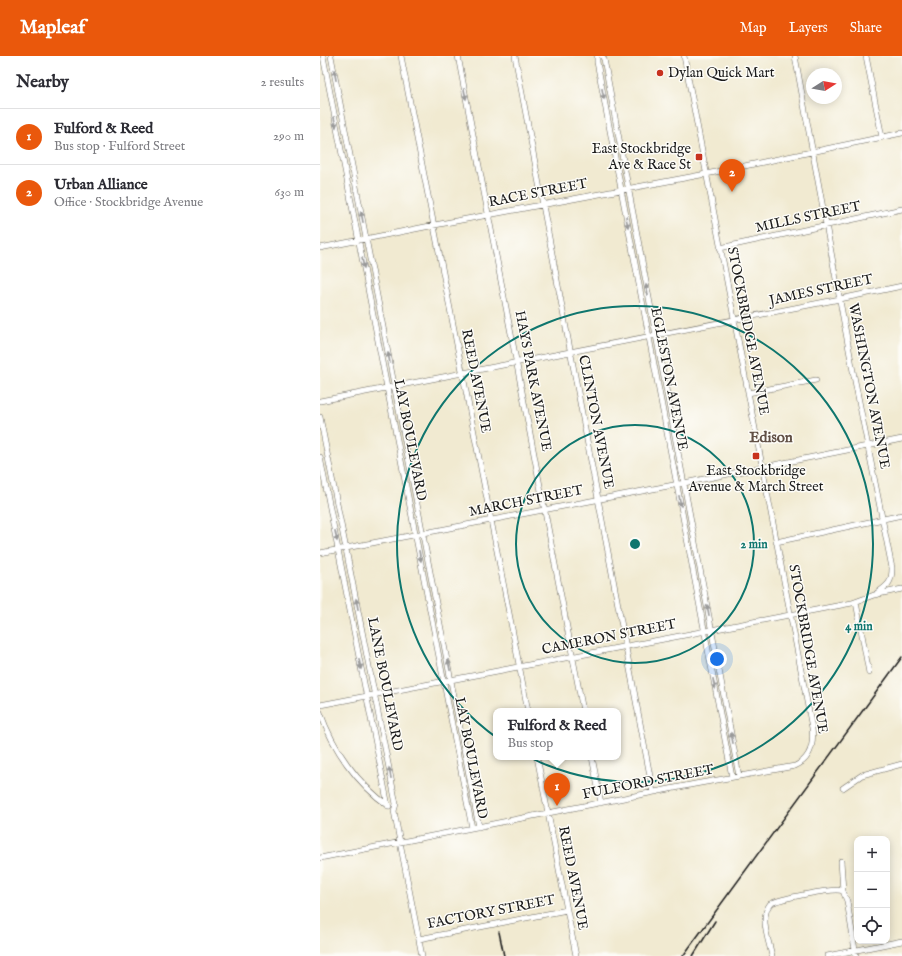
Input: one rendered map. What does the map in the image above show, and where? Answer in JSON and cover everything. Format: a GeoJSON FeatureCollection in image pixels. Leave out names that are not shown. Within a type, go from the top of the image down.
{"type":"FeatureCollection","features":[{"type":"Feature","properties":{"kind":"street","name":"LAY BOULEVARD"},"geometry":{"type":"LineString","coordinates":[[323,56],[472,828]]}},
{"type":"Feature","properties":{"kind":"street","name":"LAY BOULEVARD"},"geometry":{"type":"LineString","coordinates":[[331,56],[479,827]]}},
{"type":"Feature","properties":{"kind":"street","name":"REED AVENUE"},"geometry":{"type":"LineString","coordinates":[[401,56],[527,708]]}},
{"type":"Feature","properties":{"kind":"street","name":"HAYS PARK AVENUE"},"geometry":{"type":"LineString","coordinates":[[458,56],[582,708]]}},
{"type":"Feature","properties":{"kind":"street","name":"CLINTON AVENUE"},"geometry":{"type":"LineString","coordinates":[[515,56],[627,646],[653,792]]}},
{"type":"Feature","properties":{"kind":"street","name":"EGLESTON AVENUE"},"geometry":{"type":"LineString","coordinates":[[597,56],[596,62],[732,777]]}},
{"type":"Feature","properties":{"kind":"street","name":"EGLESTON AVENUE"},"geometry":{"type":"LineString","coordinates":[[602,56],[604,59],[739,776]]}},
{"type":"Feature","properties":{"kind":"street","name":"STOCKBRIDGE AVENUE"},"geometry":{"type":"LineString","coordinates":[[684,56],[789,615],[812,728],[813,741],[810,751]]}},
{"type":"Feature","properties":{"kind":"street","name":"WASHINGTON AVENUE"},"geometry":{"type":"LineString","coordinates":[[795,56],[892,575],[888,585],[874,595]]}},
{"type":"Feature","properties":{"kind":"street"},"geometry":{"type":"LineString","coordinates":[[866,56],[882,137]]}},
{"type":"Feature","properties":{"kind":"street"},"geometry":{"type":"LineString","coordinates":[[330,94],[338,92]]}},
{"type":"Feature","properties":{"kind":"street"},"geometry":{"type":"LineString","coordinates":[[607,116],[614,114]]}},
{"type":"Feature","properties":{"kind":"street","name":"RACE STREET"},"geometry":{"type":"LineString","coordinates":[[320,248],[706,174],[902,133]]}},
{"type":"Feature","properties":{"kind":"street"},"geometry":{"type":"LineString","coordinates":[[345,168],[352,167]]}},
{"type":"Feature","properties":{"kind":"street","name":"MILLS STREET"},"geometry":{"type":"LineString","coordinates":[[720,248],[902,209]]}},
{"type":"Feature","properties":{"kind":"street"},"geometry":{"type":"LineString","coordinates":[[635,264],[642,263]]}},
{"type":"Feature","properties":{"kind":"street","name":"JAMES STREET"},"geometry":{"type":"LineString","coordinates":[[320,400],[902,286]]}},
{"type":"Feature","properties":{"kind":"street"},"geometry":{"type":"LineString","coordinates":[[373,314],[380,313]]}},
{"type":"Feature","properties":{"kind":"street"},"geometry":{"type":"LineString","coordinates":[[748,393],[816,380]]}},
{"type":"Feature","properties":{"kind":"street"},"geometry":{"type":"LineString","coordinates":[[662,410],[670,409]]}},
{"type":"Feature","properties":{"kind":"street","name":"LANE BOULEVARD"},"geometry":{"type":"LineString","coordinates":[[320,417],[396,804],[394,811],[422,956]]}},
{"type":"Feature","properties":{"kind":"street","name":"MARCH STREET"},"geometry":{"type":"LineString","coordinates":[[320,553],[684,483],[902,439]]}},
{"type":"Feature","properties":{"kind":"street","name":"LANE BOULEVARD"},"geometry":{"type":"LineString","coordinates":[[320,457],[388,806]]}},
{"type":"Feature","properties":{"kind":"street"},"geometry":{"type":"LineString","coordinates":[[402,462],[409,461]]}},
{"type":"Feature","properties":{"kind":"street"},"geometry":{"type":"LineString","coordinates":[[324,475],[331,473]]}},
{"type":"Feature","properties":{"kind":"street"},"geometry":{"type":"LineString","coordinates":[[776,542],[902,515]]}},
{"type":"Feature","properties":{"kind":"street"},"geometry":{"type":"LineString","coordinates":[[690,557],[698,556]]}},
{"type":"Feature","properties":{"kind":"street","name":"CAMERON STREET"},"geometry":{"type":"LineString","coordinates":[[320,705],[856,602],[874,595],[902,589]]}},
{"type":"Feature","properties":{"kind":"street"},"geometry":{"type":"LineString","coordinates":[[856,602],[869,673]]}},
{"type":"Feature","properties":{"kind":"street"},"geometry":{"type":"LineString","coordinates":[[430,608],[437,607]]}},
{"type":"Feature","properties":{"kind":"street"},"geometry":{"type":"LineString","coordinates":[[352,625],[360,624]]}},
{"type":"Feature","properties":{"kind":"street"},"geometry":{"type":"LineString","coordinates":[[718,705],[726,704]]}},
{"type":"Feature","properties":{"kind":"street"},"geometry":{"type":"LineString","coordinates":[[320,712],[334,742],[356,776],[372,793],[394,811]]}},
{"type":"Feature","properties":{"kind":"street","name":"FULFORD STREET"},"geometry":{"type":"LineString","coordinates":[[320,858],[653,792],[795,766],[803,761],[810,751]]}},
{"type":"Feature","properties":{"kind":"street"},"geometry":{"type":"LineString","coordinates":[[458,756],[466,755]]}},
{"type":"Feature","properties":{"kind":"street","name":"REED AVENUE"},"geometry":{"type":"LineString","coordinates":[[538,760],[576,956]]}},
{"type":"Feature","properties":{"kind":"street"},"geometry":{"type":"LineString","coordinates":[[593,760],[601,803]]}},
{"type":"Feature","properties":{"kind":"street"},"geometry":{"type":"LineString","coordinates":[[843,788],[862,775],[902,764]]}},
{"type":"Feature","properties":{"kind":"street"},"geometry":{"type":"LineString","coordinates":[[841,861],[843,891],[847,901],[856,953]]}},
{"type":"Feature","properties":{"kind":"street"},"geometry":{"type":"LineString","coordinates":[[772,956],[765,913],[772,902],[834,889],[840,889],[843,891]]}},
{"type":"Feature","properties":{"kind":"street","name":"FACTORY STREET"},"geometry":{"type":"LineString","coordinates":[[419,939],[567,910]]}},
{"type":"Feature","properties":{"kind":"street"},"geometry":{"type":"LineString","coordinates":[[827,956],[856,953],[902,941]]}},
{"type":"Feature","properties":{"kind":"railway"},"geometry":{"type":"LineString","coordinates":[[683,956],[902,657]]}},
{"type":"Feature","properties":{"kind":"railway"},"geometry":{"type":"LineString","coordinates":[[693,956],[715,921]]}},
{"type":"Feature","properties":{"kind":"railway"},"geometry":{"type":"LineString","coordinates":[[499,932],[504,956]]}},
{"type":"Feature","properties":{"kind":"place","name":"Dylan Quick Mart"},"geometry":{"type":"Point","coordinates":[660,73]}},
{"type":"Feature","properties":{"kind":"place","name":"East Stockbridge Ave & Race St"},"geometry":{"type":"Point","coordinates":[699,157]}},
{"type":"Feature","properties":{"kind":"place","name":"Urban Alliance"},"geometry":{"type":"Point","coordinates":[732,192]}},
{"type":"Feature","properties":{"kind":"place","name":"East Stockbridge Avenue & March Street"},"geometry":{"type":"Point","coordinates":[756,456]}},
{"type":"Feature","properties":{"kind":"place","name":"Fulford & Reed"},"geometry":{"type":"Point","coordinates":[557,806]}},
{"type":"Feature","properties":{"kind":"district","name":"Edison"},"geometry":{"type":"Point","coordinates":[771,437]}}]}
